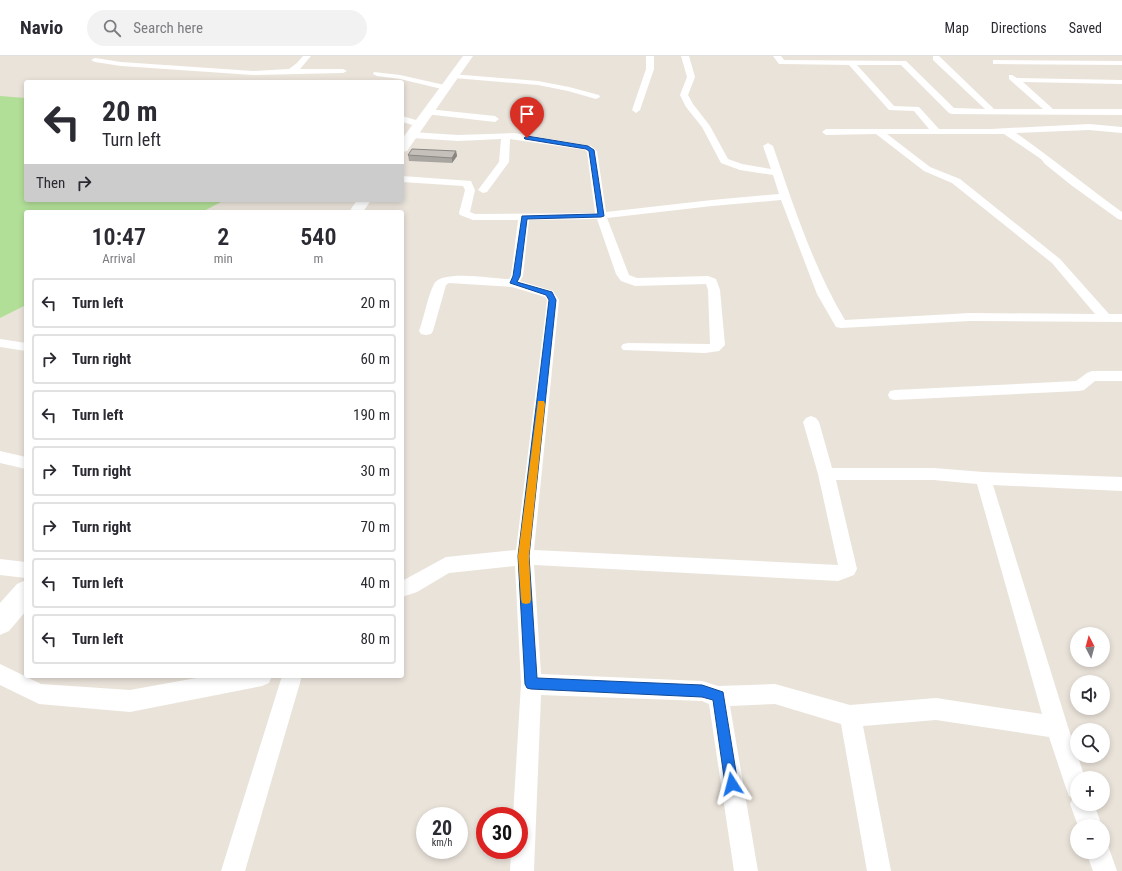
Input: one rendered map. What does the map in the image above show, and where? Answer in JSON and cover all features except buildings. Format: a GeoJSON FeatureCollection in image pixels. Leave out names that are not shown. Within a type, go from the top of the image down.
{"type":"FeatureCollection","features":[{"type":"Feature","properties":{"kind":"main road"},"geometry":{"type":"LineString","coordinates":[[404,145],[468,56]]}},
{"type":"Feature","properties":{"kind":"main road"},"geometry":{"type":"LineString","coordinates":[[0,622],[24,594]]}},
{"type":"Feature","properties":{"kind":"street"},"geometry":{"type":"LineString","coordinates":[[291,72],[300,65],[307,56]]}},
{"type":"Feature","properties":{"kind":"street"},"geometry":{"type":"LineString","coordinates":[[636,110],[650,69],[650,56]]}},
{"type":"Feature","properties":{"kind":"street"},"geometry":{"type":"LineString","coordinates":[[686,56],[691,77],[684,95],[689,105],[706,126],[724,161],[740,167],[777,173]]}},
{"type":"Feature","properties":{"kind":"street"},"geometry":{"type":"LineString","coordinates":[[777,56],[782,62],[903,63],[952,111],[1122,112]]}},
{"type":"Feature","properties":{"kind":"street"},"geometry":{"type":"LineString","coordinates":[[936,58],[992,111]]}},
{"type":"Feature","properties":{"kind":"street"},"geometry":{"type":"LineString","coordinates":[[95,60],[121,64],[253,73],[343,72]]}},
{"type":"Feature","properties":{"kind":"street"},"geometry":{"type":"LineString","coordinates":[[1050,112],[996,62],[1122,62]]}},
{"type":"Feature","properties":{"kind":"street"},"geometry":{"type":"LineString","coordinates":[[850,63],[892,108],[916,109],[937,132]]}},
{"type":"Feature","properties":{"kind":"street"},"geometry":{"type":"LineString","coordinates":[[377,74],[400,77],[446,88]]}},
{"type":"Feature","properties":{"kind":"street"},"geometry":{"type":"LineString","coordinates":[[454,76],[538,83],[569,89],[596,98]]}},
{"type":"Feature","properties":{"kind":"street"},"geometry":{"type":"LineString","coordinates":[[1016,80],[1122,82]]}},
{"type":"Feature","properties":{"kind":"street"},"geometry":{"type":"LineString","coordinates":[[428,112],[495,119]]}},
{"type":"Feature","properties":{"kind":"street"},"geometry":{"type":"LineString","coordinates":[[404,120],[420,124]]}},
{"type":"Feature","properties":{"kind":"street"},"geometry":{"type":"LineString","coordinates":[[826,132],[1006,131],[1089,127],[1122,130]]}},
{"type":"Feature","properties":{"kind":"street"},"geometry":{"type":"LineString","coordinates":[[878,131],[927,169],[956,181],[1056,261],[1105,318]]}},
{"type":"Feature","properties":{"kind":"street"},"geometry":{"type":"LineString","coordinates":[[1006,131],[1044,157],[1048,162],[1122,217]]}},
{"type":"Feature","properties":{"kind":"street"},"geometry":{"type":"LineString","coordinates":[[412,134],[458,138],[527,138],[588,148],[592,151],[601,216],[622,274],[625,278],[635,282],[708,280],[712,282],[714,290],[718,346],[714,348],[628,347]]}},
{"type":"Feature","properties":{"kind":"street"},"geometry":{"type":"LineString","coordinates":[[483,190],[504,162],[506,137]]}},
{"type":"Feature","properties":{"kind":"street"},"geometry":{"type":"LineString","coordinates":[[768,146],[785,197],[823,294],[841,324],[970,317],[1122,318]]}},
{"type":"Feature","properties":{"kind":"street"},"geometry":{"type":"LineString","coordinates":[[404,178],[467,183],[470,190],[464,213],[473,217],[601,216],[712,203],[785,197]]}},
{"type":"Feature","properties":{"kind":"street"},"geometry":{"type":"LineString","coordinates":[[513,283],[517,276],[524,217]]}},
{"type":"Feature","properties":{"kind":"street"},"geometry":{"type":"LineString","coordinates":[[426,331],[440,284],[444,280],[451,279],[513,283],[549,294],[553,300],[524,556],[531,684],[522,871]]}},
{"type":"Feature","properties":{"kind":"street"},"geometry":{"type":"LineString","coordinates":[[0,343],[24,347]]}},
{"type":"Feature","properties":{"kind":"street"},"geometry":{"type":"LineString","coordinates":[[895,395],[1079,386],[1092,376],[1122,376]]}},
{"type":"Feature","properties":{"kind":"street"},"geometry":{"type":"LineString","coordinates":[[404,588],[446,565],[524,556],[838,573],[848,569],[826,474],[811,422]]}},
{"type":"Feature","properties":{"kind":"street"},"geometry":{"type":"LineString","coordinates":[[0,458],[24,463]]}},
{"type":"Feature","properties":{"kind":"street"},"geometry":{"type":"LineString","coordinates":[[826,474],[934,474],[983,478],[1122,484]]}},
{"type":"Feature","properties":{"kind":"street"},"geometry":{"type":"LineString","coordinates":[[983,478],[1071,771]]}},
{"type":"Feature","properties":{"kind":"street"},"geometry":{"type":"LineString","coordinates":[[0,567],[24,570]]}},
{"type":"Feature","properties":{"kind":"street"},"geometry":{"type":"LineString","coordinates":[[0,674],[39,694],[130,701],[251,678]]}},
{"type":"Feature","properties":{"kind":"street"},"geometry":{"type":"LineString","coordinates":[[233,871],[291,678]]}},
{"type":"Feature","properties":{"kind":"street"},"geometry":{"type":"LineString","coordinates":[[531,684],[702,691],[718,696],[775,694],[850,716],[936,709],[1057,727]]}},
{"type":"Feature","properties":{"kind":"street"},"geometry":{"type":"LineString","coordinates":[[718,696],[746,871]]}},
{"type":"Feature","properties":{"kind":"street"},"geometry":{"type":"LineString","coordinates":[[850,716],[879,871]]}},
{"type":"Feature","properties":{"kind":"street"},"geometry":{"type":"LineString","coordinates":[[1101,859],[1105,871]]}},
{"type":"Feature","properties":{"kind":"green space"},"geometry":{"type":"Polygon","coordinates":[[[0,96],[24,98],[24,202],[221,202],[206,210],[24,210],[24,306],[0,318],[0,96]]]}},
{"type":"Feature","properties":{"kind":"slow traffic"},"geometry":{"type":"LineString","coordinates":[[526,599],[524,556],[541,404]]}},
{"type":"Feature","properties":{"kind":"route"},"geometry":{"type":"LineString","coordinates":[[527,138],[588,148],[592,151],[601,216],[524,217],[517,276],[513,283],[549,294],[553,300],[524,556],[531,684],[702,691],[718,696],[732,784]]}}]}
